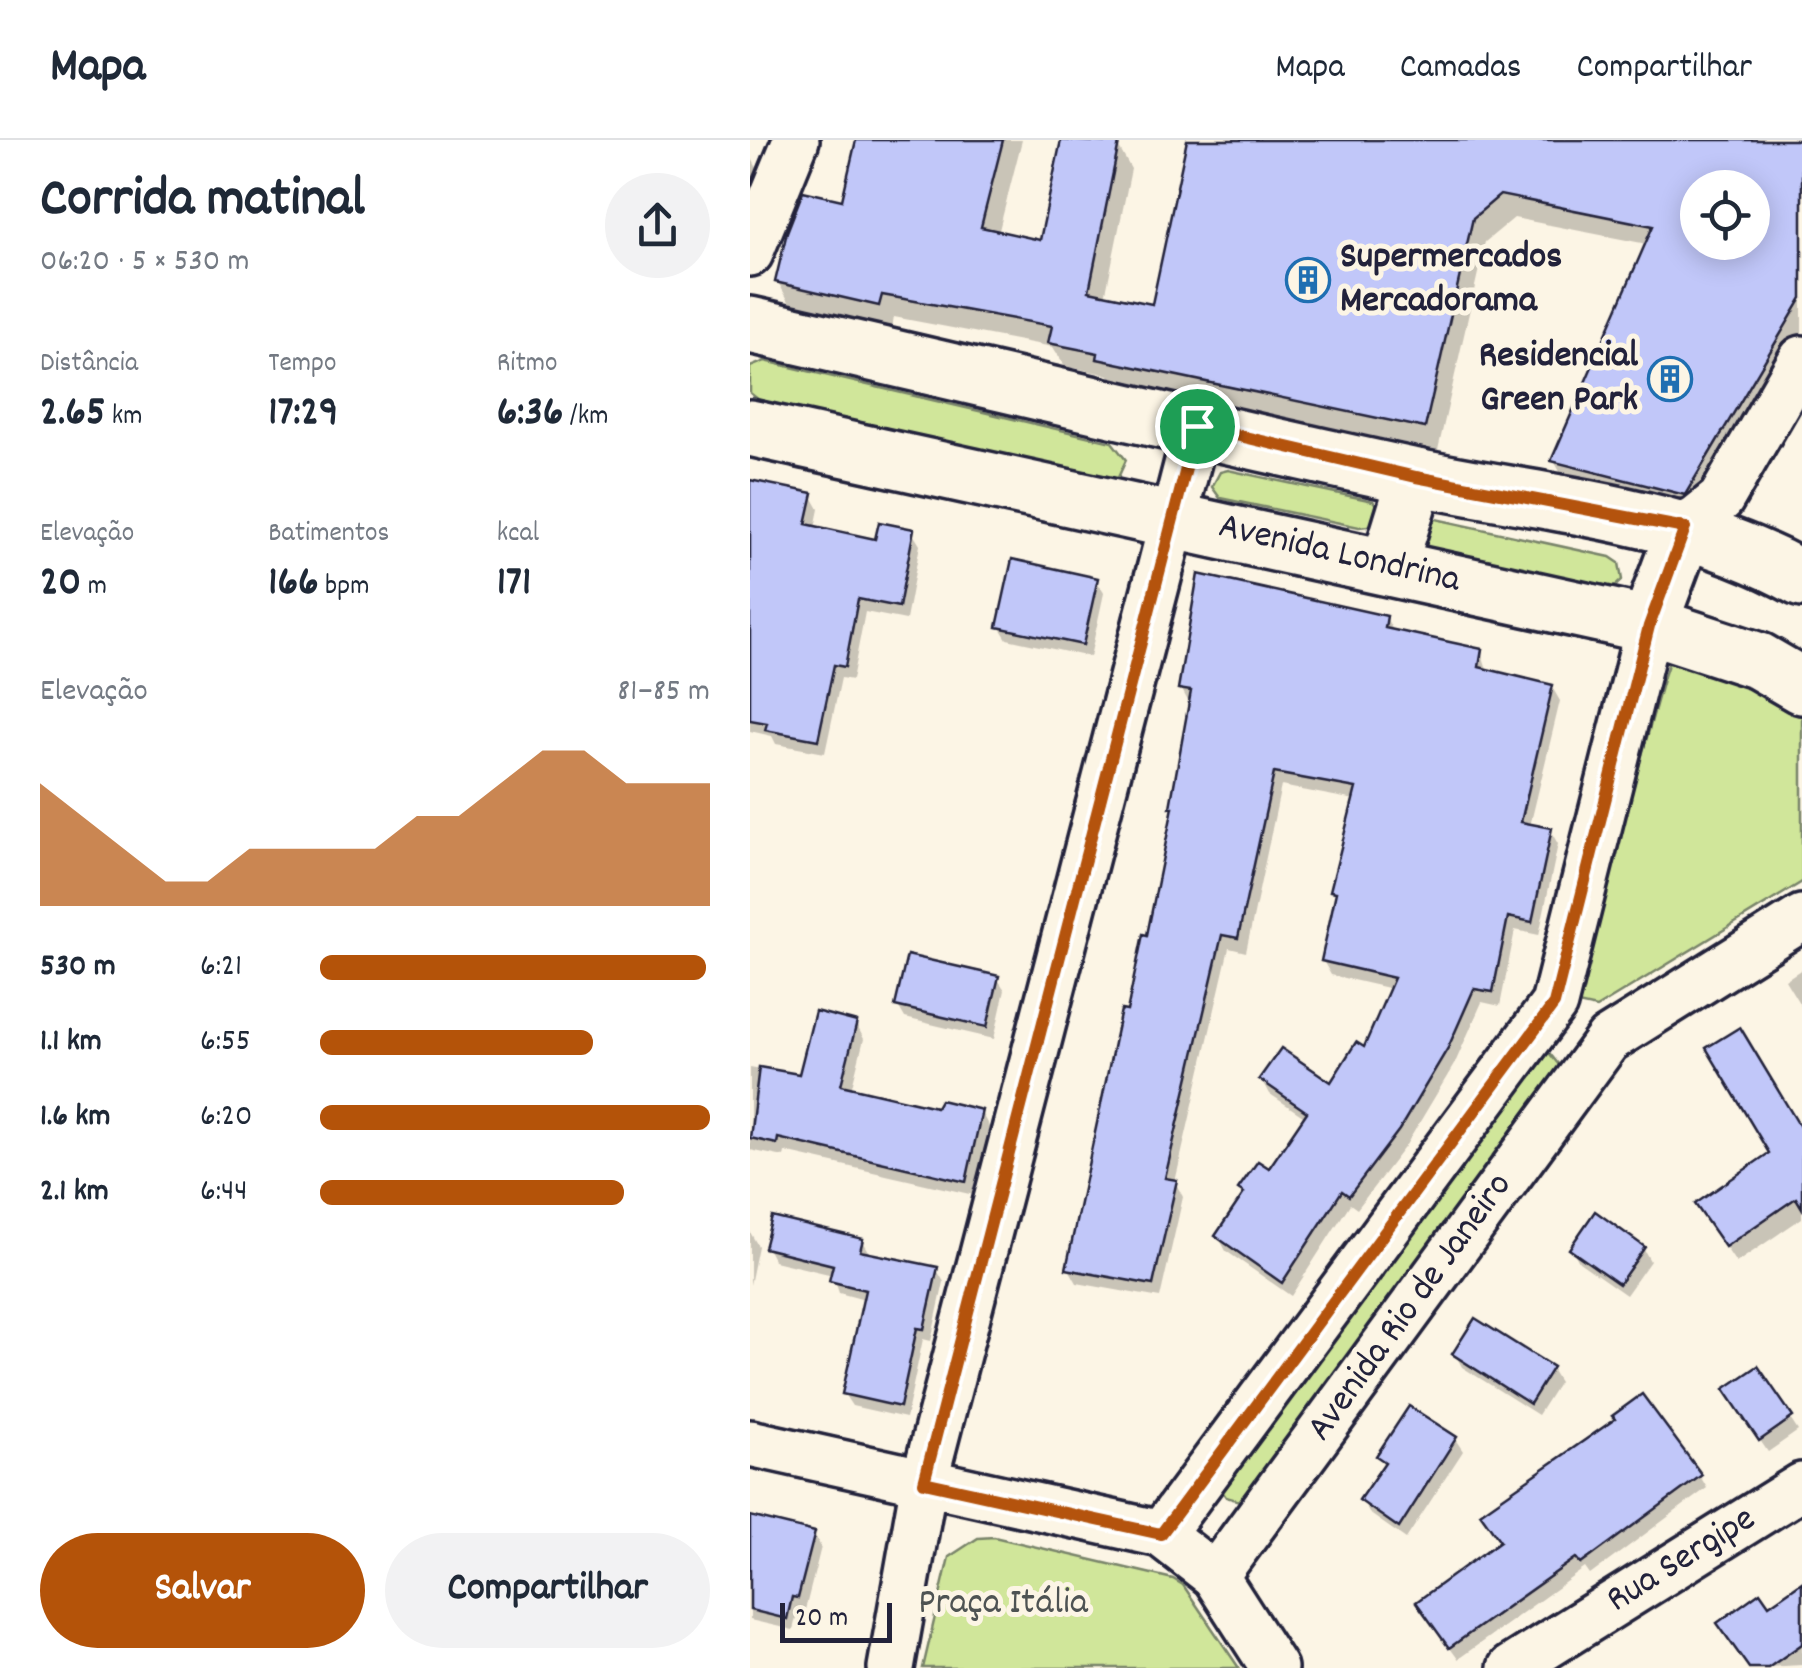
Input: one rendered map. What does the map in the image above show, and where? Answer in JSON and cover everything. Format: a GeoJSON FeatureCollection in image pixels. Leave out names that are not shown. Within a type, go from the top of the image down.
{"type":"FeatureCollection","features":[{"type":"Feature","properties":{"kind":"main road"},"geometry":{"type":"LineString","coordinates":[[750,325],[1416,477],[1685,528],[1770,561],[1802,579]]}},
{"type":"Feature","properties":{"kind":"main road","name":"Avenida Londrina"},"geometry":{"type":"LineString","coordinates":[[750,428],[1389,565],[1649,626],[1759,661],[1802,686]]}},
{"type":"Feature","properties":{"kind":"main road"},"geometry":{"type":"LineString","coordinates":[[1389,565],[1416,477]]}},
{"type":"Feature","properties":{"kind":"main road"},"geometry":{"type":"LineString","coordinates":[[1649,626],[1685,528]]}},
{"type":"Feature","properties":{"kind":"street"},"geometry":{"type":"LineString","coordinates":[[750,253],[796,140]]}},
{"type":"Feature","properties":{"kind":"street"},"geometry":{"type":"LineString","coordinates":[[1685,528],[1721,500],[1802,360]]}},
{"type":"Feature","properties":{"kind":"street"},"geometry":{"type":"LineString","coordinates":[[890,1668],[924,1482],[1197,426]]}},
{"type":"Feature","properties":{"kind":"street"},"geometry":{"type":"LineString","coordinates":[[1649,626],[1554,1004],[1608,1040],[1802,918]]}},
{"type":"Feature","properties":{"kind":"street","name":"Avenida Rio de Janeiro"},"geometry":{"type":"LineString","coordinates":[[1161,1534],[1554,1004]]}},
{"type":"Feature","properties":{"kind":"street","name":"Avenida Rio de Janeiro"},"geometry":{"type":"LineString","coordinates":[[1215,1576],[1608,1040]]}},
{"type":"Feature","properties":{"kind":"street"},"geometry":{"type":"LineString","coordinates":[[750,1443],[1161,1534],[1215,1576],[1274,1668]]}},
{"type":"Feature","properties":{"kind":"street","name":"Rua Sergipe"},"geometry":{"type":"LineString","coordinates":[[1511,1668],[1802,1486]]}},
{"type":"Feature","properties":{"kind":"green space"},"geometry":{"type":"Polygon","coordinates":[[[765,361],[1112,442],[1126,460],[1116,482],[1103,483],[759,400],[750,393],[750,367],[765,361]]]}},
{"type":"Feature","properties":{"kind":"green space"},"geometry":{"type":"Polygon","coordinates":[[[1228,470],[1373,501],[1380,509],[1377,525],[1359,527],[1220,498],[1212,487],[1220,472],[1228,470]]]}},
{"type":"Feature","properties":{"kind":"green space"},"geometry":{"type":"Polygon","coordinates":[[[1431,518],[1610,557],[1619,563],[1622,580],[1611,590],[1418,548],[1431,518]]]}},
{"type":"Feature","properties":{"kind":"green space"},"geometry":{"type":"Polygon","coordinates":[[[1678,655],[1802,703],[1802,882],[1596,1008],[1578,1004],[1576,993],[1664,676],[1669,661],[1678,655]]]}},
{"type":"Feature","properties":{"kind":"green space"},"geometry":{"type":"Polygon","coordinates":[[[1541,1052],[1550,1054],[1559,1065],[1557,1077],[1249,1493],[1240,1501],[1226,1497],[1217,1484],[1541,1052]]]}},
{"type":"Feature","properties":{"kind":"green space","name":"Praça Itália"},"geometry":{"type":"Polygon","coordinates":[[[994,1537],[1173,1579],[1183,1585],[1239,1668],[923,1668],[949,1557],[978,1538],[994,1537]]]}},
{"type":"Feature","properties":{"kind":"building"},"geometry":{"type":"Polygon","coordinates":[[[856,140],[1003,140],[981,227],[1040,240],[1061,140],[1119,143],[1089,291],[1152,304],[1187,140],[1802,140],[1802,298],[1685,495],[1551,461],[1653,226],[1500,195],[1473,218],[1425,428],[1097,359],[1098,353],[1048,343],[1052,326],[882,295],[879,306],[775,282],[787,232],[803,191],[842,200],[856,140]]]}},
{"type":"Feature","properties":{"kind":"building"},"geometry":{"type":"Polygon","coordinates":[[[750,480],[813,493],[806,524],[875,539],[879,522],[914,529],[899,607],[858,599],[845,667],[834,665],[818,740],[765,730],[767,723],[750,720],[750,480]]]}},
{"type":"Feature","properties":{"kind":"building"},"geometry":{"type":"Polygon","coordinates":[[[1012,559],[1098,578],[1083,645],[997,627],[1012,559]]]}},
{"type":"Feature","properties":{"kind":"building"},"geometry":{"type":"Polygon","coordinates":[[[1198,574],[1387,616],[1385,628],[1482,649],[1479,667],[1553,685],[1521,822],[1552,828],[1532,922],[1508,917],[1493,992],[1474,989],[1448,1048],[1399,1130],[1349,1196],[1342,1191],[1282,1283],[1215,1236],[1244,1193],[1238,1189],[1258,1161],[1269,1168],[1307,1112],[1259,1079],[1281,1048],[1331,1082],[1356,1042],[1364,1047],[1394,978],[1321,961],[1336,892],[1330,891],[1356,788],[1274,773],[1238,938],[1222,935],[1165,1178],[1177,1180],[1153,1285],[1066,1269],[1121,1010],[1127,1011],[1143,934],[1147,935],[1173,807],[1191,691],[1178,689],[1198,574]]]}},
{"type":"Feature","properties":{"kind":"building"},"geometry":{"type":"Polygon","coordinates":[[[907,955],[999,976],[987,1027],[895,1006],[907,955]]]}},
{"type":"Feature","properties":{"kind":"building"},"geometry":{"type":"Polygon","coordinates":[[[815,1011],[857,1022],[841,1085],[936,1107],[940,1100],[982,1110],[966,1182],[778,1138],[777,1144],[750,1138],[759,1067],[799,1074],[815,1011]]]}},
{"type":"Feature","properties":{"kind":"building"},"geometry":{"type":"Polygon","coordinates":[[[1740,1027],[1802,1130],[1802,1208],[1796,1198],[1725,1247],[1695,1204],[1769,1153],[1706,1048],[1740,1027]]]}},
{"type":"Feature","properties":{"kind":"building"},"geometry":{"type":"Polygon","coordinates":[[[1595,1211],[1645,1247],[1619,1284],[1569,1249],[1595,1211]]]}},
{"type":"Feature","properties":{"kind":"building"},"geometry":{"type":"Polygon","coordinates":[[[772,1217],[863,1239],[860,1251],[938,1267],[924,1329],[917,1328],[900,1407],[842,1394],[865,1290],[829,1281],[833,1265],[764,1248],[772,1217]]]}},
{"type":"Feature","properties":{"kind":"building"},"geometry":{"type":"Polygon","coordinates":[[[1475,1318],[1553,1367],[1530,1404],[1452,1354],[1475,1318]]]}},
{"type":"Feature","properties":{"kind":"building"},"geometry":{"type":"Polygon","coordinates":[[[1758,1366],[1793,1417],[1759,1441],[1724,1389],[1758,1366]]]}},
{"type":"Feature","properties":{"kind":"building"},"geometry":{"type":"Polygon","coordinates":[[[1642,1394],[1702,1475],[1581,1564],[1576,1558],[1449,1648],[1416,1602],[1500,1541],[1480,1513],[1615,1419],[1612,1416],[1642,1394]]]}},
{"type":"Feature","properties":{"kind":"building"},"geometry":{"type":"Polygon","coordinates":[[[1409,1406],[1457,1437],[1399,1528],[1359,1500],[1385,1462],[1376,1456],[1409,1406]]]}},
{"type":"Feature","properties":{"kind":"building"},"geometry":{"type":"Polygon","coordinates":[[[750,1516],[815,1532],[798,1598],[792,1597],[787,1619],[750,1610],[750,1516]]]}},
{"type":"Feature","properties":{"kind":"building"},"geometry":{"type":"Polygon","coordinates":[[[1802,1582],[1802,1644],[1768,1668],[1749,1668],[1717,1623],[1760,1592],[1769,1605],[1802,1582]]]}},
{"type":"Feature","properties":{"kind":"place","name":"Supermercados Mercadorama"},"geometry":{"type":"Point","coordinates":[1308,280]}},
{"type":"Feature","properties":{"kind":"place","name":"Residencial Green Park"},"geometry":{"type":"Point","coordinates":[1670,379]}},
{"type":"Feature","properties":{"kind":"route"},"geometry":{"type":"LineString","coordinates":[[1197,426],[1416,477],[1685,528],[1649,626],[1554,1004],[1161,1534],[924,1482],[1197,426]]}}]}
